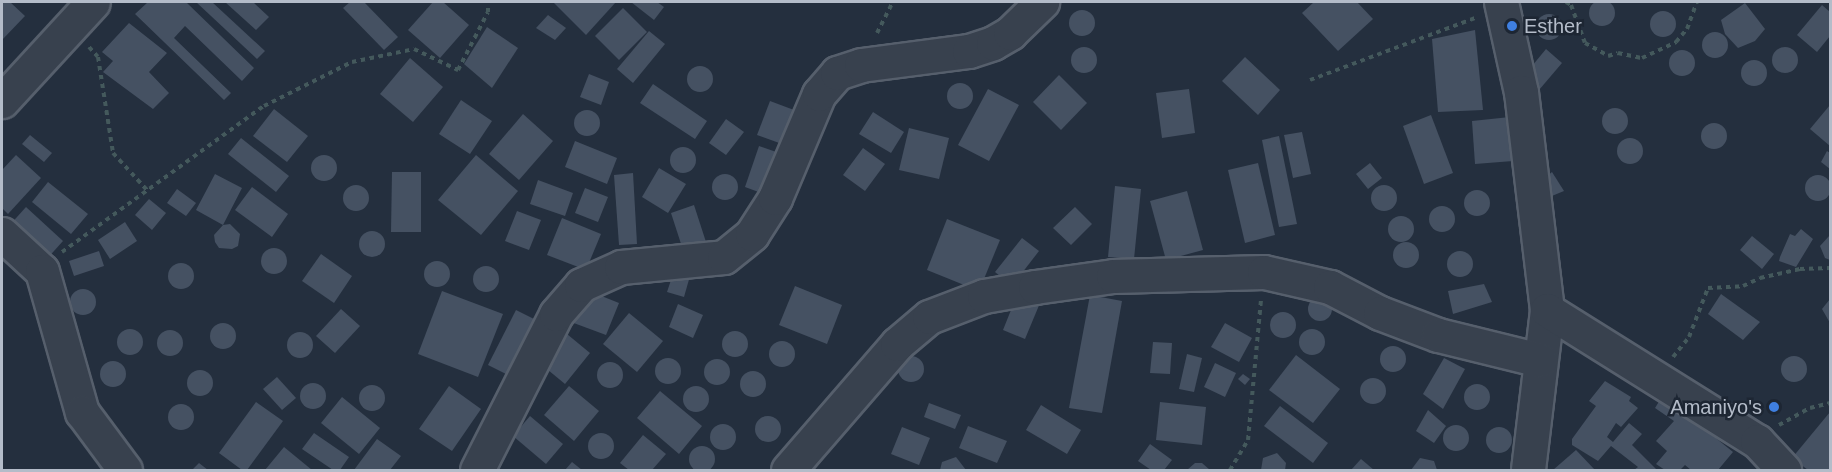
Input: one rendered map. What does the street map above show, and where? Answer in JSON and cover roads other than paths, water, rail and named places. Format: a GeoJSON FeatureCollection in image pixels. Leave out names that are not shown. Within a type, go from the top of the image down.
{"type":"FeatureCollection","features":[{"type":"Feature","properties":{"kind":"street"},"geometry":{"type":"LineString","coordinates":[[2,101],[93,2]]}},
{"type":"Feature","properties":{"kind":"street"},"geometry":{"type":"LineString","coordinates":[[477,471],[556,314],[581,285],[621,267],[724,257],[752,234],[775,198],[819,94],[837,73],[985,46],[1010,33],[1042,2]]}},
{"type":"Feature","properties":{"kind":"street"},"geometry":{"type":"LineString","coordinates":[[1501,5],[1521,92],[1547,310],[1528,471]]}},
{"type":"Feature","properties":{"kind":"street"},"geometry":{"type":"LineString","coordinates":[[2,234],[42,271],[82,412],[125,471]]}},
{"type":"Feature","properties":{"kind":"street"},"geometry":{"type":"LineString","coordinates":[[788,471],[897,344],[929,317],[984,296],[1113,276],[1264,272],[1330,287],[1380,313],[1438,335],[1540,360]]}},
{"type":"Feature","properties":{"kind":"street"},"geometry":{"type":"LineString","coordinates":[[1547,310],[1658,376],[1757,441],[1784,471]]}},
{"type":"Feature","properties":{"kind":"place","name":"Esther"},"geometry":{"type":"Point","coordinates":[1512,26]}},
{"type":"Feature","properties":{"kind":"place","name":"Amaniyo's"},"geometry":{"type":"Point","coordinates":[1774,407]}}]}
